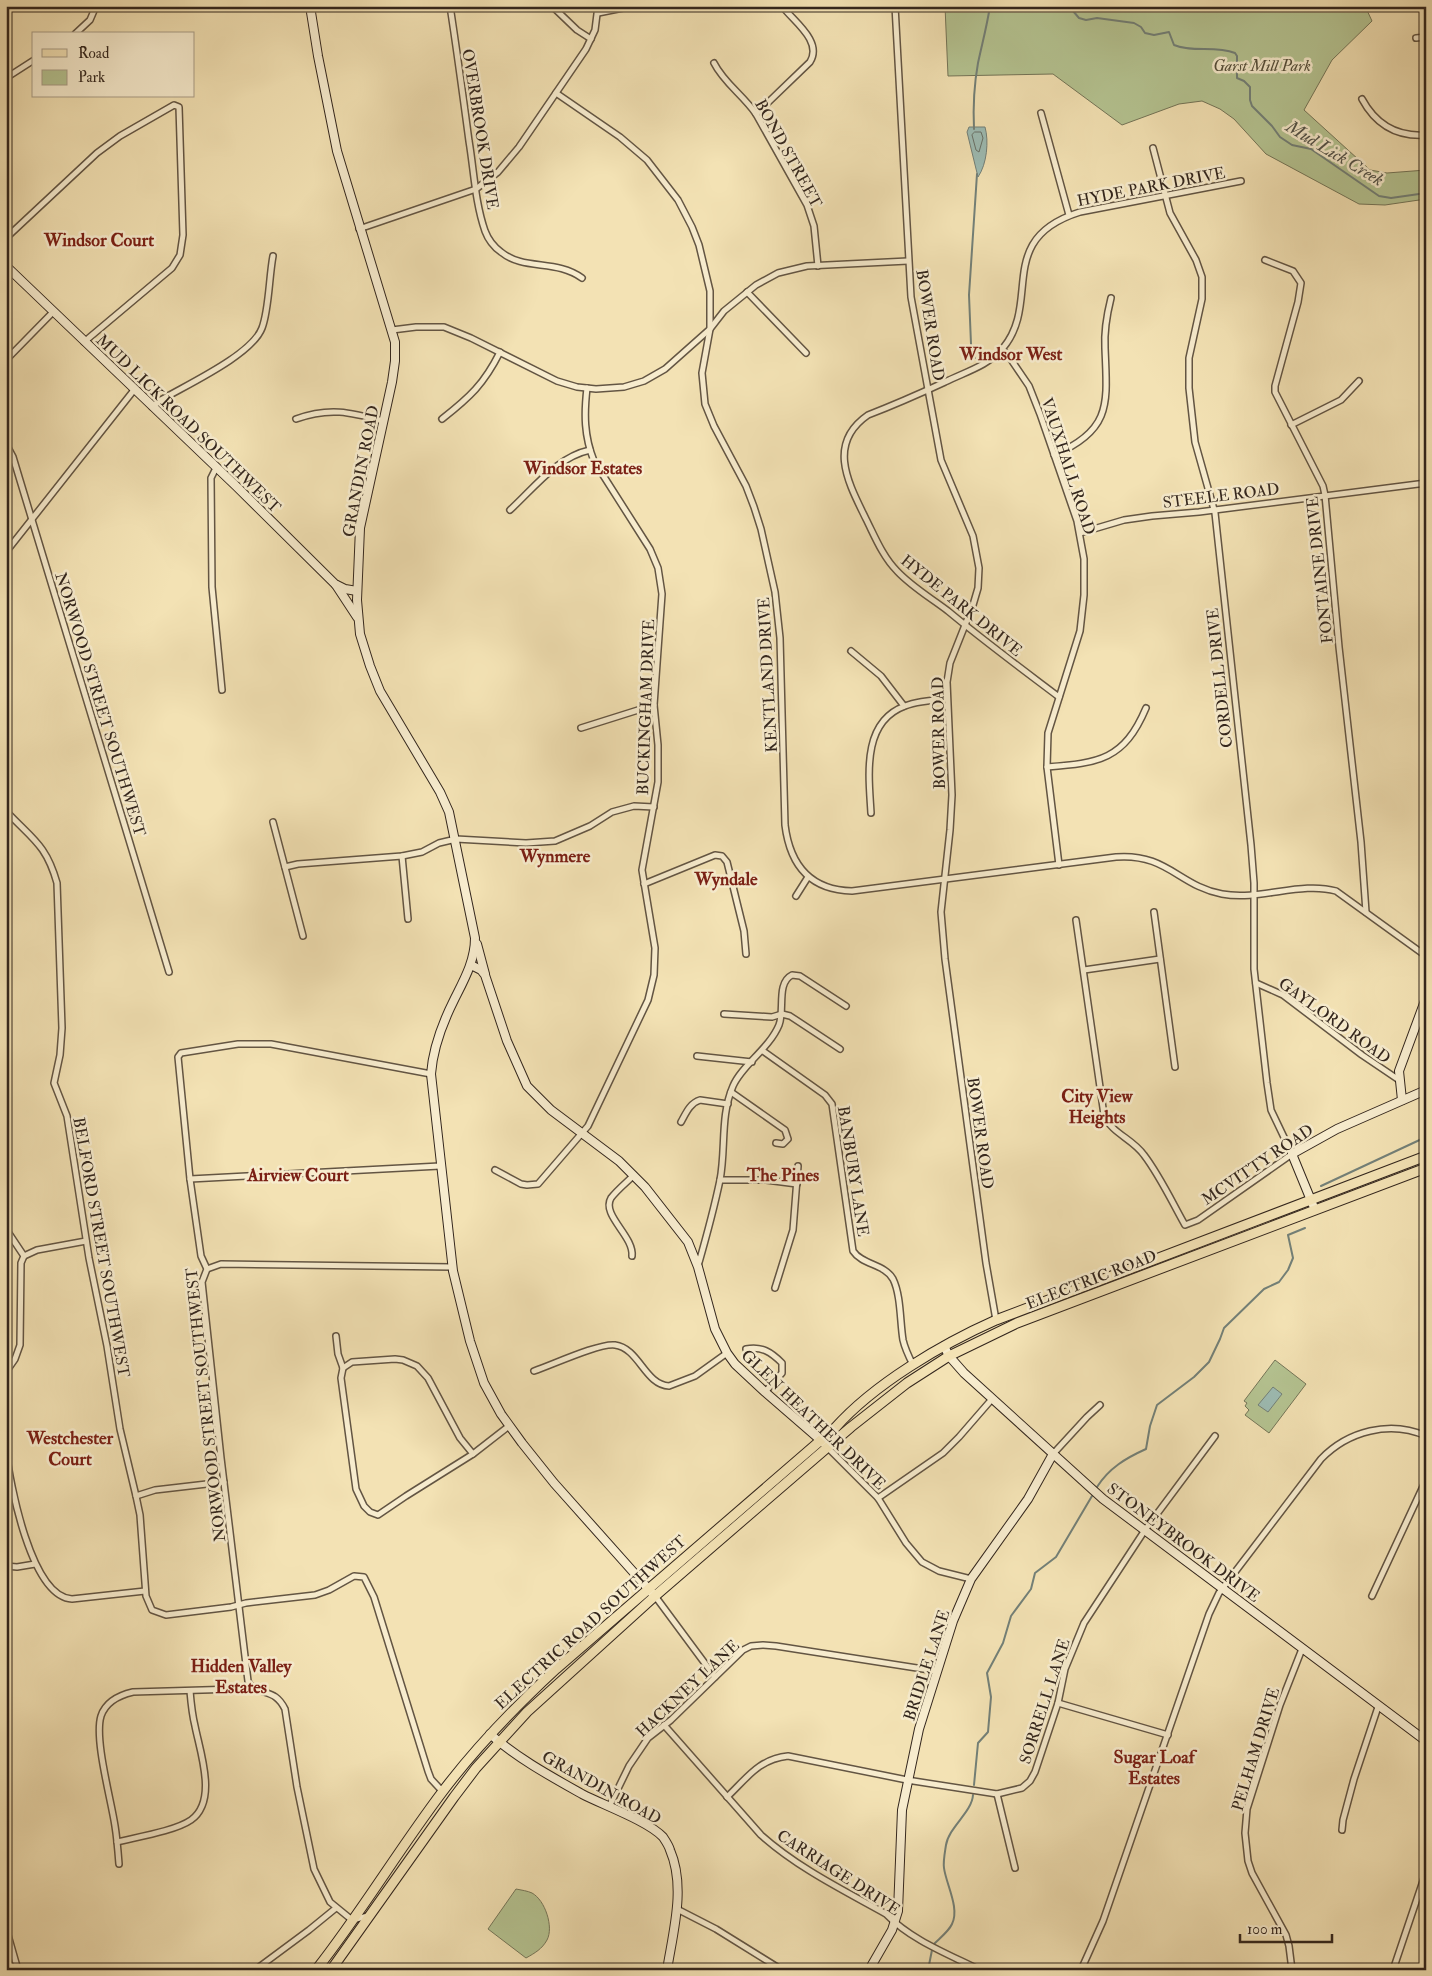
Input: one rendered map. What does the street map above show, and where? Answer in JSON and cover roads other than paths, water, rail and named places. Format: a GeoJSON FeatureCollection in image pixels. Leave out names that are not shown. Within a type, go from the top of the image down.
{"type":"FeatureCollection","features":[{"type":"Feature","properties":{"kind":"main road","name":"ELECTRIC ROAD"},"geometry":{"type":"LineString","coordinates":[[820,1440],[858,1405],[913,1365],[944,1346],[996,1320],[1426,1156]]}},
{"type":"Feature","properties":{"kind":"main road","name":"ELECTRIC ROAD"},"geometry":{"type":"LineString","coordinates":[[797,1474],[878,1404],[949,1356],[975,1342],[1024,1320],[1426,1168]]}},
{"type":"Feature","properties":{"kind":"main road","name":"ELECTRIC ROAD SOUTHWEST"},"geometry":{"type":"LineString","coordinates":[[316,1970],[443,1792],[490,1734],[517,1705],[648,1588],[820,1440]]}},
{"type":"Feature","properties":{"kind":"main road","name":"ELECTRIC ROAD SOUTHWEST"},"geometry":{"type":"LineString","coordinates":[[331,1970],[454,1797],[498,1742],[559,1682],[655,1596],[797,1474]]}},
{"type":"Feature","properties":{"kind":"street"},"geometry":{"type":"LineString","coordinates":[[77,32],[90,20],[96,6]]}},
{"type":"Feature","properties":{"kind":"street","name":"GRANDIN ROAD"},"geometry":{"type":"LineString","coordinates":[[310,6],[328,109],[347,187],[395,342],[395,361],[362,519],[357,591],[361,639],[370,666],[385,700],[445,801],[456,839],[475,938]]}},
{"type":"Feature","properties":{"kind":"street","name":"OVERBROOK DRIVE"},"geometry":{"type":"LineString","coordinates":[[450,6],[476,189],[489,239],[500,252],[514,260],[560,267],[576,273],[582,278]]}},
{"type":"Feature","properties":{"kind":"street"},"geometry":{"type":"LineString","coordinates":[[552,6],[577,30],[591,39]]}},
{"type":"Feature","properties":{"kind":"street"},"geometry":{"type":"LineString","coordinates":[[360,229],[476,189],[488,181],[508,161],[591,39],[595,30],[598,9],[633,6]]}},
{"type":"Feature","properties":{"kind":"street"},"geometry":{"type":"LineString","coordinates":[[756,114],[810,62],[814,52],[808,35],[782,6]]}},
{"type":"Feature","properties":{"kind":"street","name":"BOWER ROAD"},"geometry":{"type":"LineString","coordinates":[[895,6],[911,297],[941,460],[973,536],[978,556],[978,588],[948,674],[947,699],[951,813],[941,912],[945,960],[986,1264],[996,1320]]}},
{"type":"Feature","properties":{"kind":"street"},"geometry":{"type":"LineString","coordinates":[[1416,38],[1426,37]]}},
{"type":"Feature","properties":{"kind":"street"},"geometry":{"type":"LineString","coordinates":[[6,78],[32,61]]}},
{"type":"Feature","properties":{"kind":"street","name":"BOND STREET"},"geometry":{"type":"LineString","coordinates":[[714,63],[722,76],[756,114],[807,205],[814,226],[818,266]]}},
{"type":"Feature","properties":{"kind":"street","name":"KENTLAND DRIVE"},"geometry":{"type":"LineString","coordinates":[[556,93],[635,149],[658,173],[678,200],[692,227],[706,268],[710,291],[710,329],[702,373],[705,404],[754,507],[772,576],[780,638],[787,838],[797,864],[808,877]]}},
{"type":"Feature","properties":{"kind":"street"},"geometry":{"type":"LineString","coordinates":[[1362,99],[1372,115],[1387,128],[1404,134],[1426,135]]}},
{"type":"Feature","properties":{"kind":"street"},"geometry":{"type":"LineString","coordinates":[[6,238],[97,153],[156,114],[174,105],[179,107],[183,226],[180,255],[172,268],[84,342]]}},
{"type":"Feature","properties":{"kind":"street"},"geometry":{"type":"LineString","coordinates":[[1041,113],[1069,215]]}},
{"type":"Feature","properties":{"kind":"street","name":"CORDELL DRIVE"},"geometry":{"type":"LineString","coordinates":[[1152,148],[1170,213],[1196,260],[1202,277],[1202,299],[1189,358],[1189,388],[1195,442],[1214,510],[1243,763],[1254,896],[1256,983],[1269,1100],[1275,1121],[1292,1154],[1315,1210]]}},
{"type":"Feature","properties":{"kind":"street","name":"HYDE PARK DRIVE"},"geometry":{"type":"LineString","coordinates":[[1059,697],[910,583],[891,565],[874,536],[850,485],[844,463],[846,444],[851,430],[868,415],[980,366],[1002,349],[1016,324],[1022,274],[1029,252],[1034,242],[1046,229],[1069,215],[1240,181]]}},
{"type":"Feature","properties":{"kind":"street"},"geometry":{"type":"LineString","coordinates":[[152,407],[236,356],[254,341],[264,322],[273,256]]}},
{"type":"Feature","properties":{"kind":"street","name":"FONTAINE DRIVE"},"geometry":{"type":"LineString","coordinates":[[1265,260],[1293,271],[1300,283],[1298,302],[1275,386],[1277,398],[1320,479],[1325,495],[1338,637],[1361,842],[1366,912]]}},
{"type":"Feature","properties":{"kind":"street"},"geometry":{"type":"LineString","coordinates":[[392,330],[416,327],[444,327],[500,352],[557,381],[587,388],[624,387],[644,381],[665,369],[710,329],[724,311],[747,292],[778,273],[818,266],[908,262]]}},
{"type":"Feature","properties":{"kind":"street","name":"MUD LICK ROAD SOUTHWEST"},"geometry":{"type":"LineString","coordinates":[[6,266],[335,584],[357,591]]}},
{"type":"Feature","properties":{"kind":"street"},"geometry":{"type":"LineString","coordinates":[[747,292],[806,353]]}},
{"type":"Feature","properties":{"kind":"street"},"geometry":{"type":"LineString","coordinates":[[1054,455],[1083,438],[1096,424],[1104,408],[1107,393],[1105,331],[1111,298]]}},
{"type":"Feature","properties":{"kind":"street"},"geometry":{"type":"LineString","coordinates":[[6,360],[53,312]]}},
{"type":"Feature","properties":{"kind":"street","name":"VAUXHALL ROAD"},"geometry":{"type":"LineString","coordinates":[[1002,349],[1029,386],[1080,533],[1085,571],[1080,631],[1048,733],[1047,767],[1059,865]]}},
{"type":"Feature","properties":{"kind":"street"},"geometry":{"type":"LineString","coordinates":[[442,419],[486,379],[500,352]]}},
{"type":"Feature","properties":{"kind":"street"},"geometry":{"type":"LineString","coordinates":[[1291,425],[1341,400],[1359,381]]}},
{"type":"Feature","properties":{"kind":"street","name":"BUCKINGHAM DRIVE"},"geometry":{"type":"LineString","coordinates":[[495,1170],[521,1184],[538,1184],[588,1126],[648,1000],[654,975],[655,948],[642,870],[654,807],[659,767],[654,705],[662,594],[658,568],[650,549],[594,461],[590,450],[585,419],[587,388]]}},
{"type":"Feature","properties":{"kind":"street"},"geometry":{"type":"LineString","coordinates":[[6,552],[134,390]]}},
{"type":"Feature","properties":{"kind":"street"},"geometry":{"type":"LineString","coordinates":[[296,420],[330,411],[354,413],[383,421]]}},
{"type":"Feature","properties":{"kind":"street","name":"NORWOOD STREET SOUTHWEST"},"geometry":{"type":"LineString","coordinates":[[6,444],[13,457],[169,972]]}},
{"type":"Feature","properties":{"kind":"street"},"geometry":{"type":"LineString","coordinates":[[510,510],[557,466],[574,455],[590,450]]}},
{"type":"Feature","properties":{"kind":"street"},"geometry":{"type":"LineString","coordinates":[[216,468],[211,478],[212,573],[222,690]]}},
{"type":"Feature","properties":{"kind":"street","name":"STEELE ROAD"},"geometry":{"type":"LineString","coordinates":[[1080,533],[1124,520],[1426,483]]}},
{"type":"Feature","properties":{"kind":"street"},"geometry":{"type":"LineString","coordinates":[[335,584],[358,619]]}},
{"type":"Feature","properties":{"kind":"street"},"geometry":{"type":"LineString","coordinates":[[851,651],[881,676],[904,706]]}},
{"type":"Feature","properties":{"kind":"street"},"geometry":{"type":"LineString","coordinates":[[871,813],[869,768],[872,743],[884,721],[904,706],[930,700],[947,699]]}},
{"type":"Feature","properties":{"kind":"street"},"geometry":{"type":"LineString","coordinates":[[581,728],[654,705]]}},
{"type":"Feature","properties":{"kind":"street"},"geometry":{"type":"LineString","coordinates":[[1047,767],[1091,762],[1113,754],[1122,747],[1135,730],[1146,708]]}},
{"type":"Feature","properties":{"kind":"street"},"geometry":{"type":"LineString","coordinates":[[285,867],[298,864],[402,856],[422,852],[439,843],[456,839],[526,843],[555,841],[590,826],[612,812],[634,806],[654,807]]}},
{"type":"Feature","properties":{"kind":"street","name":"BELFORD STREET SOUTHWEST"},"geometry":{"type":"LineString","coordinates":[[6,811],[41,846],[53,868],[57,883],[62,1028],[60,1055],[54,1083],[67,1116],[86,1241],[107,1346],[120,1429],[140,1515],[145,1591]]}},
{"type":"Feature","properties":{"kind":"street"},"geometry":{"type":"LineString","coordinates":[[273,822],[303,936]]}},
{"type":"Feature","properties":{"kind":"street"},"geometry":{"type":"LineString","coordinates":[[644,884],[715,855],[722,856],[727,862],[744,931],[746,954]]}},
{"type":"Feature","properties":{"kind":"street"},"geometry":{"type":"LineString","coordinates":[[402,856],[408,919]]}},
{"type":"Feature","properties":{"kind":"street"},"geometry":{"type":"LineString","coordinates":[[796,896],[808,877],[821,884],[843,891],[944,880],[1116,857],[1137,857],[1161,864],[1209,891],[1232,895],[1254,896],[1311,889],[1330,889],[1343,895],[1402,941],[1426,956]]}},
{"type":"Feature","properties":{"kind":"street"},"geometry":{"type":"LineString","coordinates":[[1154,912],[1175,1067]]}},
{"type":"Feature","properties":{"kind":"street"},"geometry":{"type":"LineString","coordinates":[[1076,920],[1084,970],[1160,959]]}},
{"type":"Feature","properties":{"kind":"street"},"geometry":{"type":"LineString","coordinates":[[475,938],[471,965],[437,1040],[431,1074],[452,1267],[478,1364],[490,1394],[509,1426],[554,1483],[655,1596],[715,1677]]}},
{"type":"Feature","properties":{"kind":"street","name":"GLEN HEATHER DRIVE"},"geometry":{"type":"LineString","coordinates":[[475,938],[507,1041],[527,1086],[551,1110],[634,1175],[682,1232],[698,1266],[715,1329],[735,1364],[820,1440],[878,1498],[906,1543],[922,1562],[939,1571],[971,1579]]}},
{"type":"Feature","properties":{"kind":"street"},"geometry":{"type":"LineString","coordinates":[[471,965],[481,970],[486,978]]}},
{"type":"Feature","properties":{"kind":"street","name":"MCVITTY ROAD"},"geometry":{"type":"LineString","coordinates":[[1084,970],[1104,1115],[1111,1128],[1132,1142],[1145,1156],[1186,1224],[1210,1213],[1292,1154],[1337,1129],[1426,1090]]}},
{"type":"Feature","properties":{"kind":"street"},"geometry":{"type":"LineString","coordinates":[[698,1266],[720,1180],[731,1092],[734,1084],[763,1051],[778,1027],[782,1014],[783,986],[786,980],[792,975],[800,976],[846,1006]]}},
{"type":"Feature","properties":{"kind":"street","name":"GAYLORD ROAD"},"geometry":{"type":"LineString","coordinates":[[1256,983],[1283,995],[1362,1055],[1399,1080]]}},
{"type":"Feature","properties":{"kind":"street"},"geometry":{"type":"LineString","coordinates":[[1402,1100],[1399,1080],[1402,1058],[1426,998]]}},
{"type":"Feature","properties":{"kind":"street"},"geometry":{"type":"LineString","coordinates":[[724,1014],[772,1017],[782,1014],[796,1019],[840,1049]]}},
{"type":"Feature","properties":{"kind":"street","name":"NORWOOD STREET SOUTHWEST"},"geometry":{"type":"LineString","coordinates":[[250,1686],[224,1482],[202,1282],[207,1269],[202,1256],[190,1179],[178,1056],[181,1053],[200,1049],[238,1044],[272,1044],[431,1074]]}},
{"type":"Feature","properties":{"kind":"street","name":"BANBURY LANE"},"geometry":{"type":"LineString","coordinates":[[763,1051],[825,1095],[832,1104],[853,1251],[858,1256],[882,1268],[892,1277],[896,1289],[903,1340],[913,1365]]}},
{"type":"Feature","properties":{"kind":"street"},"geometry":{"type":"LineString","coordinates":[[697,1056],[752,1062]]}},
{"type":"Feature","properties":{"kind":"street"},"geometry":{"type":"LineString","coordinates":[[731,1092],[785,1130],[788,1139],[782,1144],[776,1142]]}},
{"type":"Feature","properties":{"kind":"street"},"geometry":{"type":"LineString","coordinates":[[681,1122],[690,1106],[696,1101],[728,1104]]}},
{"type":"Feature","properties":{"kind":"street"},"geometry":{"type":"LineString","coordinates":[[190,1179],[440,1166]]}},
{"type":"Feature","properties":{"kind":"street"},"geometry":{"type":"LineString","coordinates":[[775,1288],[790,1242],[798,1166]]}},
{"type":"Feature","properties":{"kind":"street"},"geometry":{"type":"LineString","coordinates":[[632,1256],[631,1243],[612,1215],[609,1206],[612,1197],[634,1175]]}},
{"type":"Feature","properties":{"kind":"street"},"geometry":{"type":"LineString","coordinates":[[720,1180],[766,1180],[797,1184]]}},
{"type":"Feature","properties":{"kind":"street"},"geometry":{"type":"LineString","coordinates":[[6,1229],[24,1256]]}},
{"type":"Feature","properties":{"kind":"street"},"geometry":{"type":"LineString","coordinates":[[6,1372],[15,1359],[20,1345],[21,1262],[24,1256],[37,1250],[86,1241]]}},
{"type":"Feature","properties":{"kind":"street"},"geometry":{"type":"LineString","coordinates":[[207,1269],[221,1264],[452,1267]]}},
{"type":"Feature","properties":{"kind":"street"},"geometry":{"type":"LineString","coordinates":[[336,1336],[338,1354],[343,1368],[341,1378],[356,1489],[364,1506],[370,1512],[378,1516],[412,1492],[473,1454],[509,1426]]}},
{"type":"Feature","properties":{"kind":"street"},"geometry":{"type":"LineString","coordinates":[[534,1371],[602,1346],[616,1345],[628,1352],[655,1381],[669,1386],[695,1376],[727,1353]]}},
{"type":"Feature","properties":{"kind":"street","name":"STONEYBROOK DRIVE"},"geometry":{"type":"LineString","coordinates":[[944,1346],[949,1356],[992,1399],[1102,1499],[1426,1741]]}},
{"type":"Feature","properties":{"kind":"street"},"geometry":{"type":"LineString","coordinates":[[746,1349],[765,1349],[773,1353],[782,1362],[782,1373],[765,1392]]}},
{"type":"Feature","properties":{"kind":"street"},"geometry":{"type":"LineString","coordinates":[[343,1368],[352,1362],[395,1358],[417,1366],[428,1378],[460,1438],[473,1454]]}},
{"type":"Feature","properties":{"kind":"street"},"geometry":{"type":"LineString","coordinates":[[878,1498],[943,1452],[992,1399]]}},
{"type":"Feature","properties":{"kind":"street","name":"BRIDLE LANE"},"geometry":{"type":"LineString","coordinates":[[870,1970],[895,1923],[900,1897],[902,1810],[919,1729],[953,1621],[971,1579],[1023,1506],[1052,1454],[1100,1406]]}},
{"type":"Feature","properties":{"kind":"street"},"geometry":{"type":"LineString","coordinates":[[1081,1970],[1102,1921],[1215,1600],[1321,1458],[1343,1440],[1363,1433],[1390,1428],[1413,1431],[1426,1436]]}},
{"type":"Feature","properties":{"kind":"street","name":"SORRELL LANE"},"geometry":{"type":"LineString","coordinates":[[727,1797],[762,1763],[781,1756],[908,1780],[997,1794],[1022,1788],[1030,1781],[1035,1772],[1058,1703],[1065,1669],[1084,1623],[1145,1530],[1215,1436]]}},
{"type":"Feature","properties":{"kind":"street"},"geometry":{"type":"LineString","coordinates":[[6,1450],[12,1484],[35,1564],[50,1588],[67,1599],[145,1591],[148,1606],[160,1614],[191,1612],[315,1595],[357,1575],[364,1577],[367,1580],[428,1771],[431,1778],[443,1792]]}},
{"type":"Feature","properties":{"kind":"street"},"geometry":{"type":"LineString","coordinates":[[1372,1596],[1426,1480]]}},
{"type":"Feature","properties":{"kind":"street"},"geometry":{"type":"LineString","coordinates":[[136,1496],[161,1489],[224,1482]]}},
{"type":"Feature","properties":{"kind":"street"},"geometry":{"type":"LineString","coordinates":[[6,1566],[17,1567],[35,1564]]}},
{"type":"Feature","properties":{"kind":"street","name":"HACKNEY LANE"},"geometry":{"type":"LineString","coordinates":[[609,1808],[629,1766],[648,1738],[664,1726],[743,1650],[751,1646],[762,1645],[936,1671]]}},
{"type":"Feature","properties":{"kind":"street","name":"PELHAM DRIVE"},"geometry":{"type":"LineString","coordinates":[[1292,1970],[1290,1946],[1286,1935],[1252,1873],[1248,1861],[1244,1833],[1247,1809],[1280,1705],[1302,1648]]}},
{"type":"Feature","properties":{"kind":"street"},"geometry":{"type":"LineString","coordinates":[[119,1864],[99,1734],[99,1725],[103,1711],[113,1700],[126,1693],[237,1689],[250,1686],[274,1695],[281,1702],[284,1709],[308,1850],[322,1889],[336,1908],[352,1920],[371,1915]]}},
{"type":"Feature","properties":{"kind":"street"},"geometry":{"type":"LineString","coordinates":[[117,1842],[179,1826],[191,1820],[200,1810],[205,1792],[205,1774],[194,1722],[190,1691]]}},
{"type":"Feature","properties":{"kind":"street"},"geometry":{"type":"LineString","coordinates":[[1058,1703],[1168,1735]]}},
{"type":"Feature","properties":{"kind":"street"},"geometry":{"type":"LineString","coordinates":[[1342,1830],[1342,1820],[1378,1707]]}},
{"type":"Feature","properties":{"kind":"street","name":"CARRIAGE DRIVE"},"geometry":{"type":"LineString","coordinates":[[664,1726],[761,1835],[777,1850],[797,1864],[886,1914],[895,1923],[941,1951],[980,1970]]}},
{"type":"Feature","properties":{"kind":"street","name":"GRANDIN ROAD"},"geometry":{"type":"LineString","coordinates":[[490,1734],[521,1758],[609,1808],[650,1828],[663,1837],[670,1850],[677,1881],[677,1909],[667,1970]]}},
{"type":"Feature","properties":{"kind":"street"},"geometry":{"type":"LineString","coordinates":[[997,1794],[1015,1868]]}},
{"type":"Feature","properties":{"kind":"street"},"geometry":{"type":"LineString","coordinates":[[1393,1970],[1426,1872]]}},
{"type":"Feature","properties":{"kind":"street"},"geometry":{"type":"LineString","coordinates":[[255,1970],[336,1908]]}},
{"type":"Feature","properties":{"kind":"street"},"geometry":{"type":"LineString","coordinates":[[677,1909],[716,1929],[782,1970]]}},
{"type":"Feature","properties":{"kind":"street"},"geometry":{"type":"LineString","coordinates":[[6,1928],[18,1970]]}},
{"type":"Feature","properties":{"kind":"water"},"geometry":{"type":"Polygon","coordinates":[[[969,127],[985,127],[987,146],[983,166],[978,177],[967,132],[969,127]]]}},
{"type":"Feature","properties":{"kind":"water"},"geometry":{"type":"Polygon","coordinates":[[[1273,1387],[1282,1394],[1268,1412],[1258,1405],[1273,1387]]]}},
{"type":"Feature","properties":{"kind":"waterway"},"geometry":{"type":"LineString","coordinates":[[974,129],[974,104],[978,63],[990,6]]}},
{"type":"Feature","properties":{"kind":"waterway","name":"Mud Lick Creek"},"geometry":{"type":"LineString","coordinates":[[1063,6],[1073,11],[1079,18],[1086,20],[1097,18],[1134,23],[1141,27],[1145,33],[1154,35],[1169,32],[1174,45],[1181,47],[1189,49],[1220,49],[1235,53],[1237,56],[1237,78],[1244,81],[1250,87],[1252,106],[1280,137],[1292,145],[1311,149],[1379,196],[1391,198],[1426,193]]}},
{"type":"Feature","properties":{"kind":"waterway"},"geometry":{"type":"LineString","coordinates":[[975,358],[971,344],[969,295],[977,174]]}},
{"type":"Feature","properties":{"kind":"waterway"},"geometry":{"type":"LineString","coordinates":[[1321,1186],[1426,1137]]}},
{"type":"Feature","properties":{"kind":"waterway"},"geometry":{"type":"LineString","coordinates":[[1097,1487],[1118,1464],[1146,1449],[1150,1426],[1157,1405],[1194,1377],[1209,1362],[1224,1328],[1264,1289],[1279,1282],[1288,1270],[1293,1258],[1288,1235],[1305,1228]]}},
{"type":"Feature","properties":{"kind":"waterway"},"geometry":{"type":"LineString","coordinates":[[1426,1338],[1423,1347],[1422,1377],[1426,1378]]}},
{"type":"Feature","properties":{"kind":"waterway"},"geometry":{"type":"LineString","coordinates":[[974,1785],[978,1743],[988,1732],[991,1697],[987,1673],[1003,1643],[1011,1616],[1031,1589],[1035,1573],[1056,1557],[1092,1496]]}},
{"type":"Feature","properties":{"kind":"waterway"},"geometry":{"type":"LineString","coordinates":[[934,1944],[949,1929],[954,1918],[954,1903],[944,1868],[946,1845],[951,1832],[969,1807],[973,1795]]}},
{"type":"Feature","properties":{"kind":"waterway"},"geometry":{"type":"LineString","coordinates":[[928,1970],[932,1950]]}},
{"type":"Feature","properties":{"kind":"district","name":"Windsor Court"},"geometry":{"type":"Point","coordinates":[99,240]}},
{"type":"Feature","properties":{"kind":"district","name":"Windsor West"},"geometry":{"type":"Point","coordinates":[1011,354]}},
{"type":"Feature","properties":{"kind":"district","name":"Windsor Estates"},"geometry":{"type":"Point","coordinates":[583,468]}},
{"type":"Feature","properties":{"kind":"district","name":"Wynmere"},"geometry":{"type":"Point","coordinates":[555,856]}},
{"type":"Feature","properties":{"kind":"district","name":"Wyndale"},"geometry":{"type":"Point","coordinates":[726,879]}},
{"type":"Feature","properties":{"kind":"district","name":"City View Heights"},"geometry":{"type":"Point","coordinates":[1097,1106]}},
{"type":"Feature","properties":{"kind":"district","name":"Airview Court"},"geometry":{"type":"Point","coordinates":[298,1175]}},
{"type":"Feature","properties":{"kind":"district","name":"The Pines"},"geometry":{"type":"Point","coordinates":[783,1175]}},
{"type":"Feature","properties":{"kind":"district","name":"Westchester Court"},"geometry":{"type":"Point","coordinates":[70,1448]}},
{"type":"Feature","properties":{"kind":"district","name":"Hidden Valley Estates"},"geometry":{"type":"Point","coordinates":[241,1676]}},
{"type":"Feature","properties":{"kind":"district","name":"Sugar Loaf Estates"},"geometry":{"type":"Point","coordinates":[1154,1767]}},
{"type":"Feature","properties":{"kind":"park label","name":"Garst Mill Park"},"geometry":{"type":"Point","coordinates":[1262,65]}}]}
